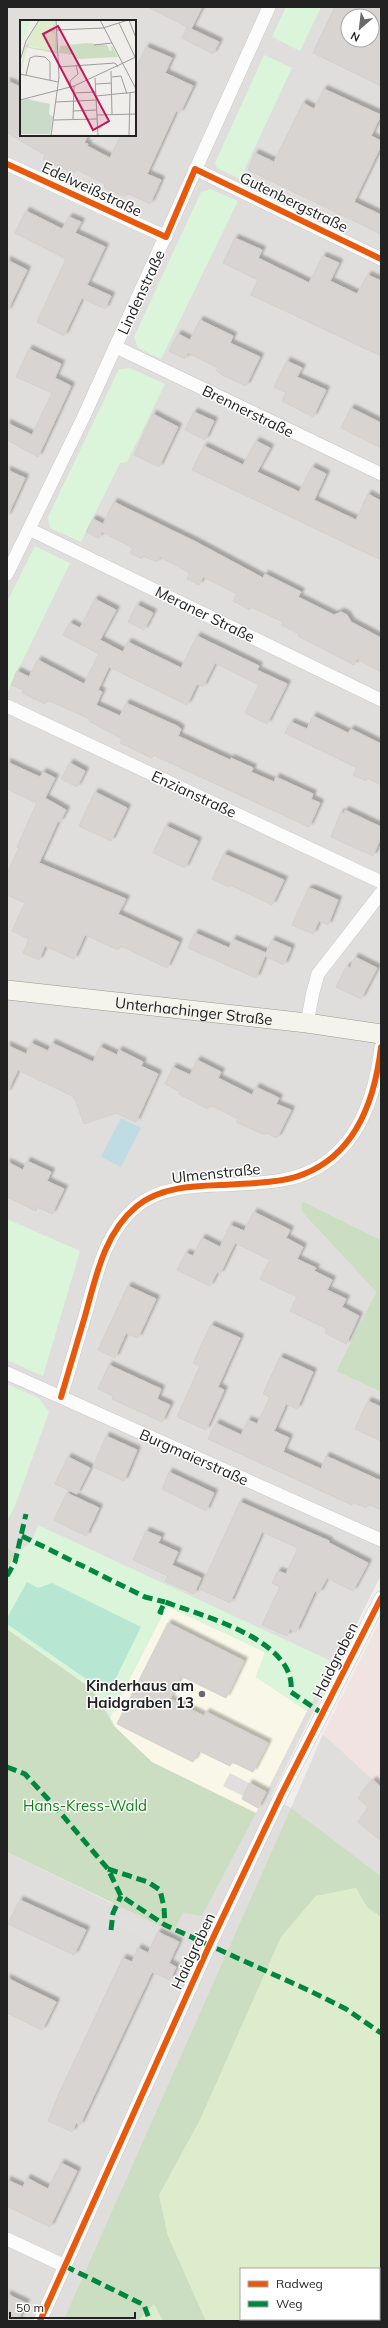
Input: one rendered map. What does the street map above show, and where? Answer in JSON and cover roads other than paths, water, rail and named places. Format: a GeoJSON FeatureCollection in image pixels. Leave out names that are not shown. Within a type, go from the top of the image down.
{"type":"FeatureCollection","features":[{"type":"Feature","properties":{"kind":"main road","name":"Unterhachinger Straße"},"geometry":{"type":"LineString","coordinates":[[7,990],[307,1024],[381,1034]]}},
{"type":"Feature","properties":{"kind":"street","name":"Lindenstraße"},"geometry":{"type":"LineString","coordinates":[[7,574],[116,347],[269,7]]}},
{"type":"Feature","properties":{"kind":"street","name":"Edelweißstraße"},"geometry":{"type":"LineString","coordinates":[[7,164],[166,237]]}},
{"type":"Feature","properties":{"kind":"street","name":"Gutenbergstraße"},"geometry":{"type":"LineString","coordinates":[[195,169],[381,259]]}},
{"type":"Feature","properties":{"kind":"street","name":"Brennerstraße"},"geometry":{"type":"LineString","coordinates":[[116,347],[381,474]]}},
{"type":"Feature","properties":{"kind":"street","name":"Meraner Straße"},"geometry":{"type":"LineString","coordinates":[[29,529],[381,700]]}},
{"type":"Feature","properties":{"kind":"street","name":"Enzianstraße"},"geometry":{"type":"LineString","coordinates":[[7,706],[381,882]]}},
{"type":"Feature","properties":{"kind":"street"},"geometry":{"type":"LineString","coordinates":[[307,1024],[318,974],[381,893]]}},
{"type":"Feature","properties":{"kind":"street","name":"Ulmenstraße"},"geometry":{"type":"LineString","coordinates":[[61,1397],[101,1261],[119,1225],[138,1206],[162,1193],[190,1186],[233,1184],[303,1175],[324,1165],[351,1140],[365,1114],[375,1080],[381,1047]]}},
{"type":"Feature","properties":{"kind":"street","name":"Burgmaierstraße"},"geometry":{"type":"LineString","coordinates":[[7,1373],[381,1540]]}},
{"type":"Feature","properties":{"kind":"street","name":"Haidgraben"},"geometry":{"type":"LineString","coordinates":[[40,2321],[210,1944],[282,1793],[381,1598]]}},
{"type":"Feature","properties":{"kind":"street"},"geometry":{"type":"LineString","coordinates":[[7,2239],[65,2266]]}},
{"type":"Feature","properties":{"kind":"water"},"geometry":{"type":"Polygon","coordinates":[[[121,1118],[141,1128],[121,1167],[101,1157],[121,1118]]]}},
{"type":"Feature","properties":{"kind":"place","name":"Kinderhaus am Haidgraben 13"},"geometry":{"type":"Point","coordinates":[202,1694]}},
{"type":"Feature","properties":{"kind":"park label","name":"Hans-Kress-Wald"},"geometry":{"type":"Point","coordinates":[85,1805]}}]}
